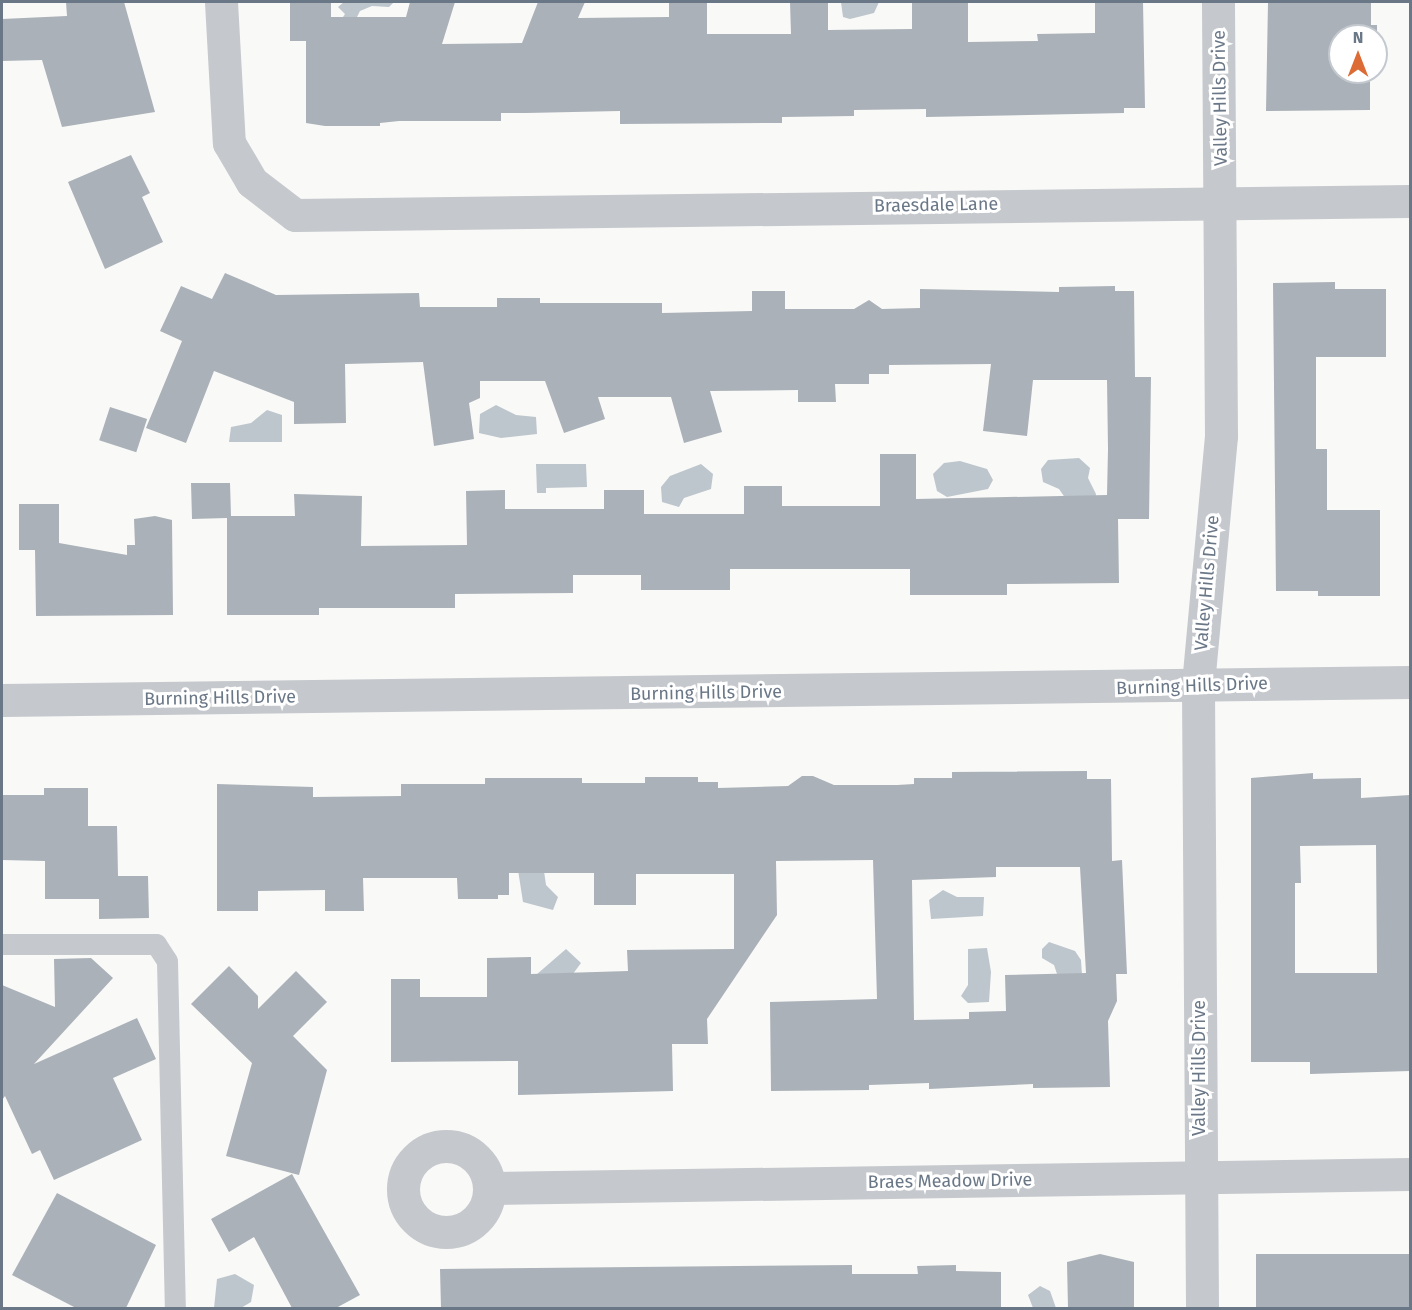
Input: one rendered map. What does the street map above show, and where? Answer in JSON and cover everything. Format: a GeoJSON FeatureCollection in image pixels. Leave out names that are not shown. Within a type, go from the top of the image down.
{"type":"FeatureCollection","features":[{"type":"Feature","properties":{"kind":"street","name":"Braesdale Lane"},"geometry":{"type":"LineString","coordinates":[[221,2],[229,143],[252,182],[295,214],[1410,201]]}},
{"type":"Feature","properties":{"kind":"street","name":"Valley Hills Drive"},"geometry":{"type":"LineString","coordinates":[[1202,1308],[1199,1177],[1198,684],[1221,436],[1222,203],[1218,2]]}},
{"type":"Feature","properties":{"kind":"street","name":"Burning Hills Drive"},"geometry":{"type":"LineString","coordinates":[[2,700],[1125,688],[1198,684],[1410,682]]}},
{"type":"Feature","properties":{"kind":"street","name":"Braes Meadow Drive"},"geometry":{"type":"LineString","coordinates":[[490,1188],[1410,1174]]}},
{"type":"Feature","properties":{"kind":"lane"},"geometry":{"type":"LineString","coordinates":[[2,944],[156,944],[167,961],[175,1308]]}},
{"type":"Feature","properties":{"kind":"shaded area"},"geometry":{"type":"Polygon","coordinates":[[[344,2],[394,2],[389,7],[372,6],[360,11],[356,19],[343,17],[345,14],[338,7],[344,2]]]}},
{"type":"Feature","properties":{"kind":"shaded area"},"geometry":{"type":"Polygon","coordinates":[[[841,2],[879,2],[874,13],[850,19],[843,17],[841,2]]]}},
{"type":"Feature","properties":{"kind":"shaded area"},"geometry":{"type":"Polygon","coordinates":[[[496,405],[516,415],[536,417],[537,434],[501,438],[479,433],[480,414],[496,405]]]}},
{"type":"Feature","properties":{"kind":"shaded area"},"geometry":{"type":"Polygon","coordinates":[[[267,410],[282,415],[282,442],[229,442],[231,427],[251,423],[267,410]]]}},
{"type":"Feature","properties":{"kind":"shaded area"},"geometry":{"type":"Polygon","coordinates":[[[1079,458],[1090,468],[1088,478],[1096,494],[1095,502],[1068,502],[1059,489],[1043,482],[1041,469],[1048,460],[1079,458]]]}},
{"type":"Feature","properties":{"kind":"shaded area"},"geometry":{"type":"Polygon","coordinates":[[[960,461],[987,469],[993,480],[988,489],[947,497],[937,491],[933,474],[944,463],[960,461]]]}},
{"type":"Feature","properties":{"kind":"shaded area"},"geometry":{"type":"Polygon","coordinates":[[[536,464],[586,464],[587,487],[546,488],[546,493],[537,493],[536,464]]]}},
{"type":"Feature","properties":{"kind":"shaded area"},"geometry":{"type":"Polygon","coordinates":[[[701,464],[713,474],[711,489],[684,498],[679,507],[662,502],[661,487],[670,476],[701,464]]]}},
{"type":"Feature","properties":{"kind":"shaded area"},"geometry":{"type":"Polygon","coordinates":[[[518,870],[544,871],[546,885],[558,897],[553,910],[523,902],[518,870]]]}},
{"type":"Feature","properties":{"kind":"shaded area"},"geometry":{"type":"Polygon","coordinates":[[[943,890],[957,897],[984,897],[983,916],[931,919],[929,900],[943,890]]]}},
{"type":"Feature","properties":{"kind":"shaded area"},"geometry":{"type":"Polygon","coordinates":[[[1049,942],[1075,951],[1081,960],[1082,975],[1057,974],[1054,965],[1042,958],[1042,949],[1049,942]]]}},
{"type":"Feature","properties":{"kind":"shaded area"},"geometry":{"type":"Polygon","coordinates":[[[987,948],[991,972],[989,1002],[968,1003],[961,996],[968,985],[968,949],[987,948]]]}},
{"type":"Feature","properties":{"kind":"shaded area"},"geometry":{"type":"Polygon","coordinates":[[[566,949],[581,963],[564,986],[536,975],[566,949]]]}},
{"type":"Feature","properties":{"kind":"shaded area"},"geometry":{"type":"Polygon","coordinates":[[[235,1274],[254,1285],[251,1302],[241,1308],[214,1308],[217,1279],[235,1274]]]}},
{"type":"Feature","properties":{"kind":"shaded area"},"geometry":{"type":"Polygon","coordinates":[[[1040,1286],[1050,1291],[1056,1308],[1033,1308],[1028,1295],[1040,1286]]]}},
{"type":"Feature","properties":{"kind":"building"},"geometry":{"type":"Polygon","coordinates":[[[66,2],[124,2],[155,112],[62,127],[42,60],[2,61],[2,19],[67,16],[66,2]]]}},
{"type":"Feature","properties":{"kind":"building"},"geometry":{"type":"Polygon","coordinates":[[[290,2],[331,2],[331,17],[406,17],[410,2],[455,2],[442,44],[522,43],[538,2],[585,2],[578,18],[669,17],[669,2],[707,2],[707,34],[791,34],[790,2],[828,2],[828,30],[912,29],[912,2],[968,2],[968,42],[1038,41],[1037,34],[1095,33],[1095,2],[1143,2],[1145,108],[1124,108],[1124,113],[926,117],[926,109],[854,110],[854,116],[782,117],[782,123],[620,124],[620,111],[501,113],[501,121],[399,121],[380,123],[380,126],[325,126],[306,123],[306,41],[290,41],[290,2]]]}},
{"type":"Feature","properties":{"kind":"building"},"geometry":{"type":"Polygon","coordinates":[[[1268,2],[1371,2],[1371,24],[1328,24],[1328,84],[1370,84],[1370,110],[1266,111],[1268,2]]]}},
{"type":"Feature","properties":{"kind":"building"},"geometry":{"type":"Polygon","coordinates":[[[131,155],[150,193],[142,197],[163,242],[105,269],[68,182],[131,155]]]}},
{"type":"Feature","properties":{"kind":"building"},"geometry":{"type":"Polygon","coordinates":[[[225,273],[276,295],[419,293],[420,307],[497,307],[497,298],[540,298],[540,303],[662,303],[662,313],[752,311],[752,291],[785,291],[785,309],[854,309],[869,300],[882,309],[920,308],[920,289],[1059,292],[1059,287],[1115,286],[1115,291],[1134,291],[1135,377],[1151,377],[1149,519],[1118,519],[1119,583],[1007,584],[1007,595],[910,595],[910,569],[730,569],[730,590],[641,590],[641,575],[573,575],[573,593],[455,594],[455,608],[319,608],[319,615],[227,615],[227,518],[192,519],[191,483],[230,483],[231,516],[295,516],[294,494],[362,496],[361,546],[467,545],[466,491],[505,490],[505,509],[604,509],[604,490],[644,490],[644,514],[744,514],[744,486],[782,486],[782,506],[880,506],[880,454],[916,454],[916,499],[1107,495],[1108,449],[1107,380],[1033,380],[1027,436],[983,431],[991,364],[889,365],[889,374],[869,374],[869,384],[835,384],[836,402],[798,402],[798,390],[710,391],[722,432],[684,443],[671,397],[598,397],[605,419],[564,433],[545,381],[480,381],[480,398],[469,403],[474,439],[434,446],[423,362],[345,364],[346,423],[294,424],[294,402],[214,371],[186,443],[146,428],[182,341],[160,331],[181,286],[212,299],[225,273]]]}},
{"type":"Feature","properties":{"kind":"building"},"geometry":{"type":"Polygon","coordinates":[[[1335,282],[1335,289],[1386,289],[1386,357],[1316,357],[1316,449],[1327,449],[1327,510],[1380,510],[1380,596],[1318,596],[1318,591],[1276,591],[1273,283],[1335,282]]]}},
{"type":"Feature","properties":{"kind":"building"},"geometry":{"type":"Polygon","coordinates":[[[110,407],[147,419],[136,452],[99,440],[110,407]]]}},
{"type":"Feature","properties":{"kind":"building"},"geometry":{"type":"Polygon","coordinates":[[[19,504],[59,504],[59,543],[127,555],[127,545],[135,545],[134,519],[155,516],[172,520],[173,615],[36,616],[35,550],[19,550],[19,504]]]}},
{"type":"Feature","properties":{"kind":"building"},"geometry":{"type":"Polygon","coordinates":[[[1087,771],[1087,779],[1111,779],[1112,861],[1122,860],[1127,974],[1116,974],[1117,1001],[1108,1021],[1110,1087],[1033,1088],[1033,1084],[929,1089],[929,1083],[869,1085],[869,1090],[771,1091],[770,1002],[877,999],[873,860],[776,861],[777,915],[707,1019],[708,1044],[672,1044],[673,1091],[518,1095],[518,1061],[391,1062],[391,979],[420,979],[420,997],[487,997],[487,958],[531,957],[531,974],[628,971],[627,950],[734,949],[734,874],[636,874],[636,905],[594,905],[594,873],[509,873],[509,895],[498,895],[498,899],[458,899],[457,878],[363,878],[364,911],[325,911],[325,890],[258,891],[258,911],[217,911],[217,784],[313,787],[313,797],[401,796],[401,784],[485,784],[485,778],[582,778],[582,783],[645,783],[645,777],[698,777],[698,782],[718,782],[718,788],[788,786],[802,776],[813,776],[834,785],[914,784],[914,778],[952,778],[952,772],[1087,771]],[[996,867],[996,877],[912,880],[914,1020],[969,1019],[969,1012],[1006,1011],[1005,975],[1086,973],[1080,867],[996,867]]]}},
{"type":"Feature","properties":{"kind":"building"},"geometry":{"type":"Polygon","coordinates":[[[1313,773],[1313,779],[1361,778],[1361,798],[1410,795],[1410,1071],[1310,1074],[1310,1062],[1251,1062],[1251,778],[1313,773]],[[1376,845],[1300,846],[1301,883],[1295,883],[1295,973],[1377,973],[1376,845]]]}},
{"type":"Feature","properties":{"kind":"building"},"geometry":{"type":"Polygon","coordinates":[[[44,788],[88,788],[88,826],[117,826],[118,876],[148,876],[149,918],[99,919],[99,899],[45,899],[45,861],[2,860],[2,795],[44,795],[44,788]]]}},
{"type":"Feature","properties":{"kind":"building"},"geometry":{"type":"Polygon","coordinates":[[[91,958],[113,978],[34,1064],[137,1018],[156,1059],[113,1078],[142,1140],[54,1180],[40,1150],[32,1154],[5,1096],[2,1100],[2,985],[55,1007],[54,959],[91,958]]]}},
{"type":"Feature","properties":{"kind":"building"},"geometry":{"type":"Polygon","coordinates":[[[229,966],[258,996],[258,1009],[296,971],[327,1002],[293,1036],[327,1070],[299,1175],[226,1156],[252,1063],[191,1004],[229,966]]]}},
{"type":"Feature","properties":{"kind":"building"},"geometry":{"type":"Polygon","coordinates":[[[292,1174],[360,1295],[336,1308],[292,1308],[254,1237],[229,1252],[211,1219],[292,1174]]]}},
{"type":"Feature","properties":{"kind":"building"},"geometry":{"type":"Polygon","coordinates":[[[57,1193],[156,1245],[126,1308],[76,1308],[12,1275],[57,1193]]]}},
{"type":"Feature","properties":{"kind":"building"},"geometry":{"type":"Polygon","coordinates":[[[1100,1254],[1134,1262],[1134,1308],[1068,1308],[1067,1262],[1100,1254]]]}},
{"type":"Feature","properties":{"kind":"building"},"geometry":{"type":"Polygon","coordinates":[[[1256,1254],[1410,1254],[1410,1308],[1256,1308],[1256,1254]]]}},
{"type":"Feature","properties":{"kind":"building"},"geometry":{"type":"Polygon","coordinates":[[[852,1265],[852,1274],[918,1274],[917,1266],[956,1265],[956,1271],[1001,1272],[1001,1308],[441,1308],[440,1269],[852,1265]]]}}]}
